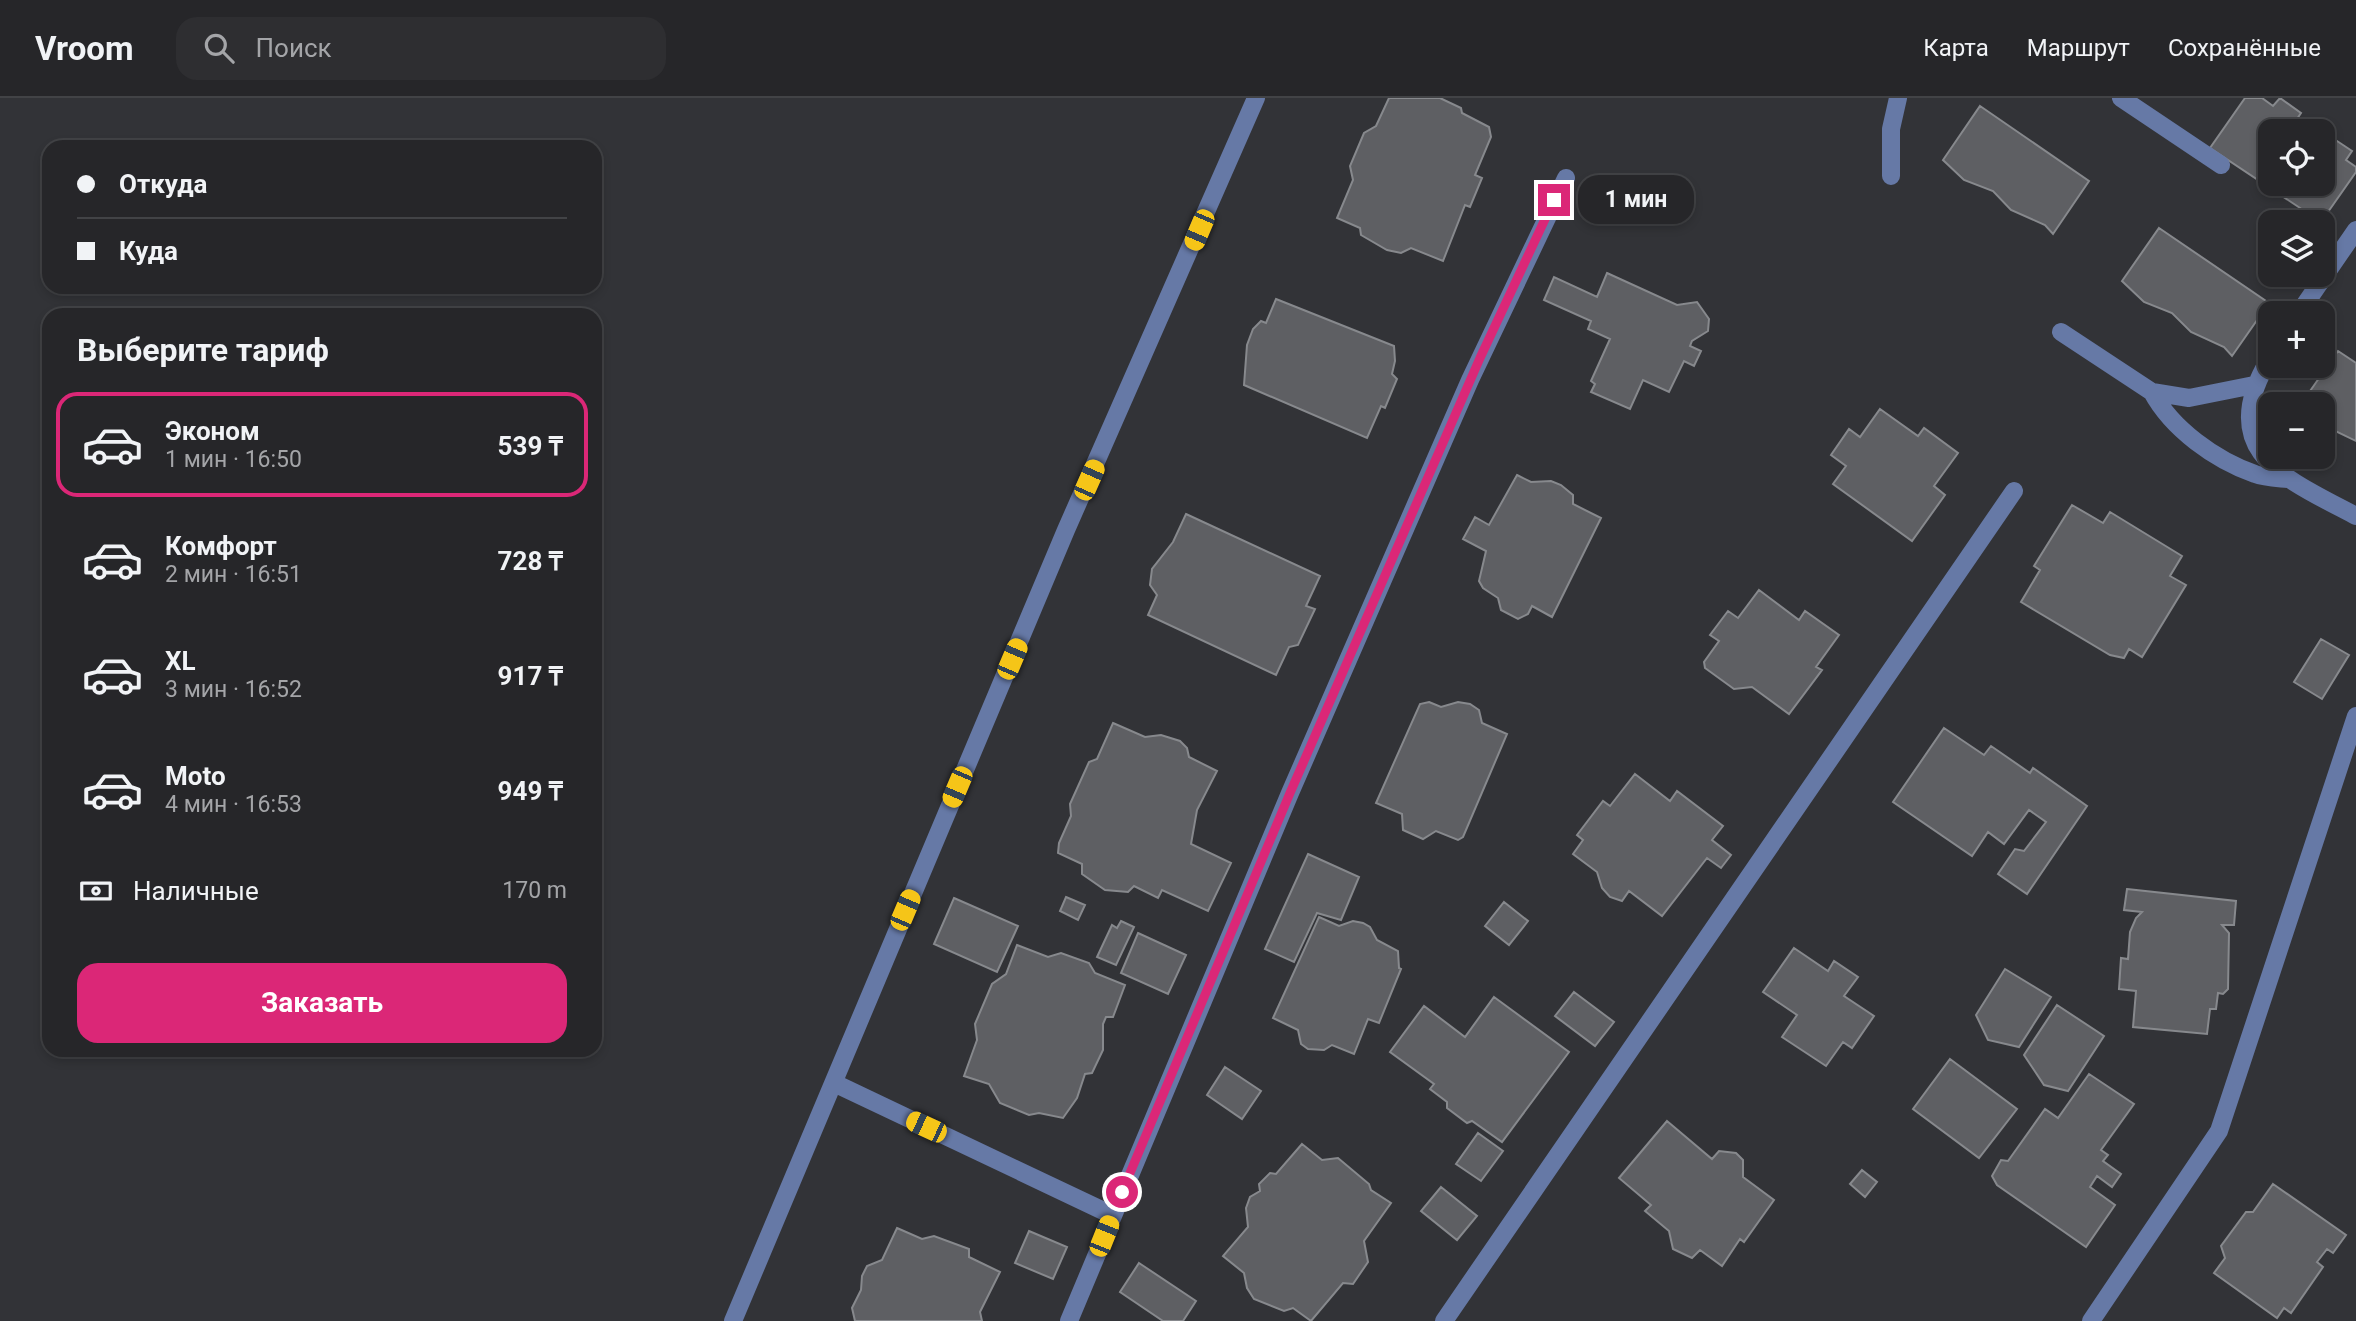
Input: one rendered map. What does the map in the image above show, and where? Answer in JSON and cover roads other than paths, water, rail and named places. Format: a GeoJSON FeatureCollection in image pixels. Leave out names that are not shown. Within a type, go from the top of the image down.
{"type":"FeatureCollection","features":[{"type":"Feature","properties":{"kind":"lane"},"geometry":{"type":"LineString","coordinates":[[733,1321],[1066,530],[1256,98]]}},
{"type":"Feature","properties":{"kind":"lane"},"geometry":{"type":"LineString","coordinates":[[1891,176],[1891,129],[1898,98]]}},
{"type":"Feature","properties":{"kind":"lane"},"geometry":{"type":"LineString","coordinates":[[2121,98],[2221,166]]}},
{"type":"Feature","properties":{"kind":"lane"},"geometry":{"type":"LineString","coordinates":[[1069,1321],[1279,818],[1521,268],[1566,177]]}},
{"type":"Feature","properties":{"kind":"lane"},"geometry":{"type":"LineString","coordinates":[[2308,301],[2356,230]]}},
{"type":"Feature","properties":{"kind":"lane"},"geometry":{"type":"LineString","coordinates":[[2061,332],[2152,392],[2189,398],[2254,385]]}},
{"type":"Feature","properties":{"kind":"lane"},"geometry":{"type":"LineString","coordinates":[[2258,378],[2254,385],[2249,419],[2259,453],[2288,479],[2356,516]]}},
{"type":"Feature","properties":{"kind":"lane"},"geometry":{"type":"LineString","coordinates":[[2152,392],[2165,415],[2208,449],[2255,474],[2288,479]]}},
{"type":"Feature","properties":{"kind":"lane"},"geometry":{"type":"LineString","coordinates":[[1444,1321],[2014,491]]}},
{"type":"Feature","properties":{"kind":"lane"},"geometry":{"type":"LineString","coordinates":[[2091,1321],[2218,1131],[2356,716]]}},
{"type":"Feature","properties":{"kind":"lane"},"geometry":{"type":"LineString","coordinates":[[834,1083],[1112,1215]]}}]}
